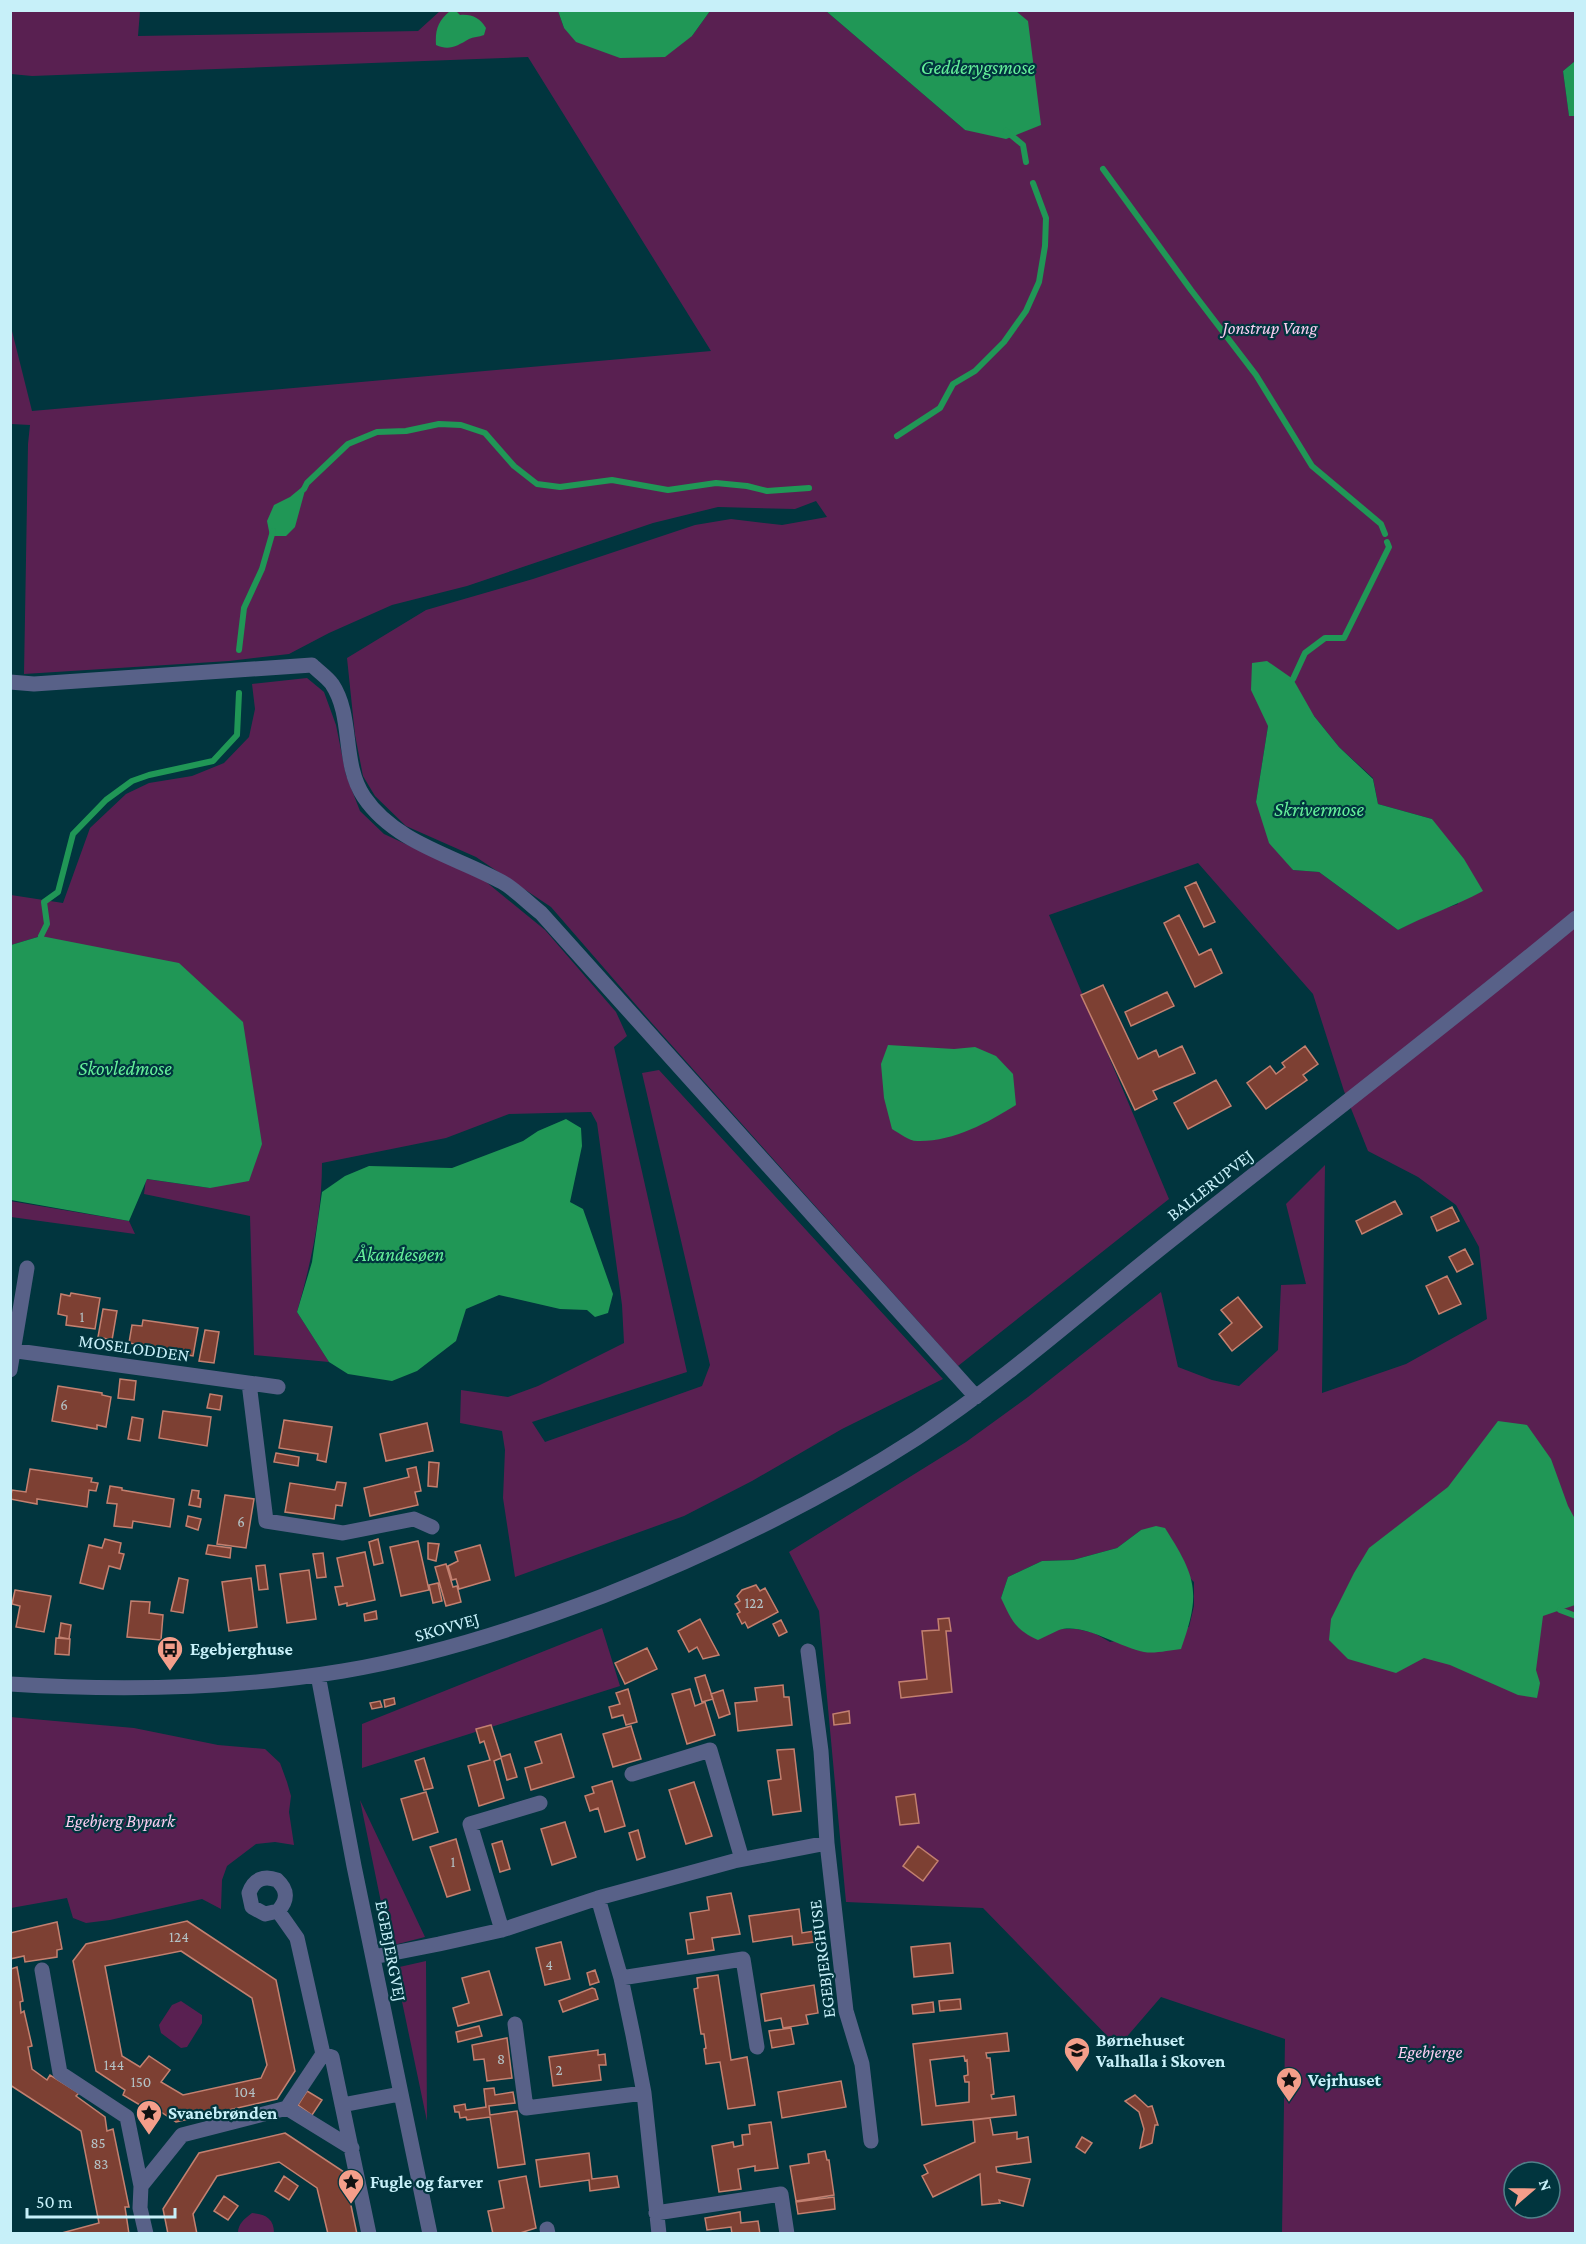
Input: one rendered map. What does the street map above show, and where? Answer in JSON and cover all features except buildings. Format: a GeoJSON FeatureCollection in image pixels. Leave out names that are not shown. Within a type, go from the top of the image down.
{"type":"FeatureCollection","features":[{"type":"Feature","properties":{"kind":"street"},"geometry":{"type":"LineString","coordinates":[[10,682],[34,684],[312,665],[331,683],[341,703],[352,771],[363,795],[377,813],[399,832],[503,883],[541,913],[976,1397]]}},
{"type":"Feature","properties":{"kind":"street","name":"BALLERUPVEJ"},"geometry":{"type":"LineString","coordinates":[[860,1472],[916,1438],[976,1397],[1179,1233],[1397,1063],[1575,918]]}},
{"type":"Feature","properties":{"kind":"street"},"geometry":{"type":"LineString","coordinates":[[10,1370],[27,1268]]}},
{"type":"Feature","properties":{"kind":"street","name":"MOSELODDEN"},"geometry":{"type":"LineString","coordinates":[[12,1350],[278,1387]]}},
{"type":"Feature","properties":{"kind":"street"},"geometry":{"type":"LineString","coordinates":[[249,1383],[266,1521],[343,1533],[414,1519],[432,1527]]}},
{"type":"Feature","properties":{"kind":"street","name":"SKOVVEJ"},"geometry":{"type":"LineString","coordinates":[[10,1684],[68,1688],[187,1687],[318,1675],[402,1660],[546,1618],[671,1569],[767,1524],[860,1472]]}},
{"type":"Feature","properties":{"kind":"street","name":"EGEBJERGHUSE"},"geometry":{"type":"LineString","coordinates":[[808,1651],[821,1751],[827,1843],[846,2011],[862,2064],[871,2140]]}},
{"type":"Feature","properties":{"kind":"street","name":"EGEBJERGVEJ"},"geometry":{"type":"LineString","coordinates":[[318,1675],[400,2094],[430,2234]]}},
{"type":"Feature","properties":{"kind":"street"},"geometry":{"type":"LineString","coordinates":[[632,1774],[710,1750],[742,1859]]}},
{"type":"Feature","properties":{"kind":"street"},"geometry":{"type":"LineString","coordinates":[[502,1930],[471,1824],[540,1803]]}},
{"type":"Feature","properties":{"kind":"street"},"geometry":{"type":"LineString","coordinates":[[373,1957],[502,1930],[598,1898],[742,1859],[827,1843]]}},
{"type":"Feature","properties":{"kind":"street"},"geometry":{"type":"LineString","coordinates":[[598,1898],[621,1978],[644,2093],[659,2234]]}},
{"type":"Feature","properties":{"kind":"street"},"geometry":{"type":"LineString","coordinates":[[141,2186],[182,2135],[287,2108],[323,2054],[297,1938],[278,1911]]}},
{"type":"Feature","properties":{"kind":"street"},"geometry":{"type":"LineString","coordinates":[[621,1978],[743,1959],[757,2047]]}},
{"type":"Feature","properties":{"kind":"street"},"geometry":{"type":"LineString","coordinates":[[42,1970],[60,2073],[127,2117],[141,2186],[140,2208],[146,2234]]}},
{"type":"Feature","properties":{"kind":"street"},"geometry":{"type":"LineString","coordinates":[[515,2024],[526,2108],[644,2093]]}},
{"type":"Feature","properties":{"kind":"street"},"geometry":{"type":"LineString","coordinates":[[323,2054],[332,2057],[369,2234]]}},
{"type":"Feature","properties":{"kind":"street"},"geometry":{"type":"LineString","coordinates":[[342,2105],[400,2094]]}},
{"type":"Feature","properties":{"kind":"street"},"geometry":{"type":"LineString","coordinates":[[287,2108],[352,2148]]}},
{"type":"Feature","properties":{"kind":"street"},"geometry":{"type":"LineString","coordinates":[[656,2213],[781,2194],[787,2234]]}},
{"type":"Feature","properties":{"kind":"green space"},"geometry":{"type":"Polygon","coordinates":[[[11,11],[140,11],[138,36],[418,31],[440,11],[558,11],[564,28],[692,36],[710,11],[826,11],[965,130],[1028,22],[1016,11],[1575,11],[1575,61],[1563,71],[1569,115],[1576,116],[1575,2233],[1282,2233],[1285,2039],[1161,1997],[1118,2047],[983,1908],[846,1902],[819,1611],[789,1552],[966,1442],[1028,1397],[1161,1292],[1178,1367],[1212,1380],[1239,1386],[1278,1350],[1281,1285],[1306,1284],[1286,1204],[1325,1165],[1322,1393],[1406,1364],[1487,1319],[1479,1247],[1456,1205],[1418,1177],[1368,1151],[1344,1091],[1313,994],[1198,863],[1049,915],[1169,1199],[958,1366],[551,907],[476,857],[406,826],[375,796],[363,776],[355,735],[347,658],[426,610],[533,579],[695,525],[731,519],[782,525],[827,517],[816,501],[795,509],[718,507],[653,523],[467,586],[392,605],[289,654],[229,661],[24,674],[30,425],[11,424],[10,323],[32,411],[711,351],[528,57],[32,76],[11,74],[11,11]],[[1314,716],[1268,726],[1256,802],[1293,870],[1319,872],[1398,930],[1431,913],[1458,904],[1432,819],[1378,804],[1373,778],[1339,747],[1314,716]],[[1141,1530],[1117,1548],[1073,1560],[1042,1561],[1008,1577],[1001,1598],[1061,1629],[1077,1629],[1094,1633],[1110,1642],[1189,1627],[1194,1606],[1194,1582],[1141,1530]]]}},
{"type":"Feature","properties":{"kind":"green space"},"geometry":{"type":"Polygon","coordinates":[[[307,678],[324,692],[336,725],[346,775],[360,811],[384,834],[485,881],[545,930],[616,1012],[627,1036],[614,1047],[687,1372],[532,1422],[545,1442],[702,1386],[710,1365],[642,1073],[659,1070],[943,1379],[842,1429],[752,1481],[684,1516],[515,1577],[503,1498],[505,1450],[502,1431],[460,1423],[461,1390],[508,1397],[538,1386],[624,1343],[622,1305],[597,1123],[591,1112],[509,1114],[446,1138],[322,1163],[315,1238],[297,1312],[329,1362],[254,1355],[250,1216],[144,1194],[146,1179],[210,1188],[41,936],[11,945],[11,895],[63,903],[90,828],[126,794],[149,783],[192,776],[224,763],[249,737],[255,709],[252,684],[307,678]]]}},
{"type":"Feature","properties":{"kind":"green space"},"geometry":{"type":"Polygon","coordinates":[[[10,1201],[129,1221],[135,1234],[11,1217],[10,1201]]]}},
{"type":"Feature","properties":{"kind":"green space"},"geometry":{"type":"Polygon","coordinates":[[[602,1628],[620,1686],[362,1768],[362,1724],[602,1628]]]}},
{"type":"Feature","properties":{"kind":"green space","name":"Egebjerg Bypark"},"geometry":{"type":"Polygon","coordinates":[[[10,1717],[134,1728],[218,1745],[265,1749],[280,1763],[287,1782],[291,1796],[289,1812],[294,1845],[275,1842],[256,1844],[227,1866],[222,1880],[221,1909],[202,1899],[110,1920],[86,1923],[73,1918],[67,1898],[11,1908],[10,1717]]]}},
{"type":"Feature","properties":{"kind":"green space"},"geometry":{"type":"Polygon","coordinates":[[[360,1800],[425,1937],[390,1946],[360,1800]]]}},
{"type":"Feature","properties":{"kind":"green space"},"geometry":{"type":"Polygon","coordinates":[[[426,1961],[427,2121],[395,1968],[426,1961]]]}},
{"type":"Feature","properties":{"kind":"green space"},"geometry":{"type":"Polygon","coordinates":[[[181,2001],[202,2015],[202,2023],[187,2047],[181,2048],[161,2033],[159,2025],[172,2005],[181,2001]]]}},
{"type":"Feature","properties":{"kind":"green space"},"geometry":{"type":"Polygon","coordinates":[[[252,2213],[268,2218],[273,2224],[274,2233],[238,2233],[242,2222],[252,2213]]]}},
{"type":"Feature","properties":{"kind":"water"},"geometry":{"type":"Polygon","coordinates":[[[450,11],[478,19],[486,28],[484,35],[471,38],[453,47],[445,48],[436,45],[438,26],[450,11]]]}},
{"type":"Feature","properties":{"kind":"water"},"geometry":{"type":"Polygon","coordinates":[[[558,11],[710,11],[692,36],[665,57],[620,58],[576,42],[564,28],[558,11]]]}},
{"type":"Feature","properties":{"kind":"water","name":"Gedderygsmose"},"geometry":{"type":"Polygon","coordinates":[[[826,11],[1016,11],[1028,21],[1041,125],[1006,139],[965,130],[826,11]]]}},
{"type":"Feature","properties":{"kind":"water"},"geometry":{"type":"Polygon","coordinates":[[[1575,61],[1575,116],[1569,116],[1563,71],[1575,61]]]}},
{"type":"Feature","properties":{"kind":"water"},"geometry":{"type":"Polygon","coordinates":[[[307,483],[295,527],[286,536],[270,536],[267,521],[274,505],[290,497],[307,483]]]}},
{"type":"Feature","properties":{"kind":"water","name":"Skrivermose"},"geometry":{"type":"Polygon","coordinates":[[[1267,661],[1293,679],[1314,716],[1339,747],[1373,779],[1378,804],[1432,819],[1464,859],[1483,891],[1398,930],[1319,872],[1293,870],[1269,843],[1256,802],[1268,726],[1251,690],[1252,663],[1267,661]]]}},
{"type":"Feature","properties":{"kind":"water","name":"Skovledmose"},"geometry":{"type":"Polygon","coordinates":[[[41,936],[179,963],[243,1022],[262,1144],[249,1181],[210,1188],[147,1179],[129,1221],[11,1200],[11,945],[41,936]]]}},
{"type":"Feature","properties":{"kind":"water"},"geometry":{"type":"Polygon","coordinates":[[[888,1045],[954,1049],[975,1047],[996,1056],[1013,1074],[1016,1105],[981,1125],[956,1135],[917,1141],[907,1138],[892,1129],[884,1098],[881,1064],[888,1045]]]}},
{"type":"Feature","properties":{"kind":"water","name":"Åkandesøen"},"geometry":{"type":"Polygon","coordinates":[[[566,1119],[581,1128],[582,1146],[570,1202],[583,1209],[613,1294],[608,1313],[595,1317],[587,1310],[560,1309],[499,1295],[466,1309],[456,1341],[417,1371],[392,1381],[348,1374],[329,1362],[297,1312],[312,1262],[322,1192],[345,1176],[369,1166],[452,1168],[523,1141],[538,1131],[566,1119]]]}},
{"type":"Feature","properties":{"kind":"water"},"geometry":{"type":"Polygon","coordinates":[[[1498,1421],[1527,1425],[1551,1459],[1575,1519],[1575,1605],[1543,1616],[1536,1670],[1540,1683],[1537,1698],[1518,1695],[1450,1665],[1424,1658],[1396,1673],[1348,1659],[1329,1640],[1331,1619],[1369,1548],[1448,1487],[1498,1421]]]}},
{"type":"Feature","properties":{"kind":"water"},"geometry":{"type":"Polygon","coordinates":[[[1156,1526],[1165,1528],[1176,1545],[1184,1560],[1192,1586],[1191,1613],[1181,1649],[1144,1652],[1090,1632],[1069,1628],[1038,1640],[1019,1628],[1011,1618],[1001,1598],[1008,1577],[1042,1561],[1073,1560],[1117,1548],[1141,1530],[1156,1526]]]}},
{"type":"Feature","properties":{"kind":"waterway"},"geometry":{"type":"LineString","coordinates":[[1006,131],[1023,145],[1026,162]]}},
{"type":"Feature","properties":{"kind":"waterway"},"geometry":{"type":"LineString","coordinates":[[1103,169],[1256,375],[1312,466],[1381,524],[1385,534]]}},
{"type":"Feature","properties":{"kind":"waterway"},"geometry":{"type":"LineString","coordinates":[[897,436],[940,408],[953,384],[975,371],[1004,342],[1026,311],[1039,282],[1045,246],[1046,218],[1033,183]]}},
{"type":"Feature","properties":{"kind":"waterway"},"geometry":{"type":"LineString","coordinates":[[304,489],[307,483],[348,444],[377,432],[406,431],[439,424],[461,425],[485,433],[514,466],[537,484],[560,487],[612,480],[668,490],[716,483],[747,486],[767,491],[809,488]]}},
{"type":"Feature","properties":{"kind":"waterway"},"geometry":{"type":"LineString","coordinates":[[239,650],[244,608],[262,569],[273,531]]}},
{"type":"Feature","properties":{"kind":"waterway"},"geometry":{"type":"LineString","coordinates":[[1293,679],[1305,653],[1325,638],[1344,638],[1389,547],[1387,542]]}},
{"type":"Feature","properties":{"kind":"waterway"},"geometry":{"type":"LineString","coordinates":[[41,936],[47,924],[44,902],[58,892],[73,834],[106,800],[132,781],[213,761],[237,735],[239,693]]}},
{"type":"Feature","properties":{"kind":"waterway"},"geometry":{"type":"LineString","coordinates":[[1560,1610],[1576,1616]]}},
{"type":"Feature","properties":{"kind":"place","name":"Egebjerghuse"},"geometry":{"type":"Point","coordinates":[170,1672]}},
{"type":"Feature","properties":{"kind":"place","name":"Børnehuset Valhalla i Skoven"},"geometry":{"type":"Point","coordinates":[1077,2073]}},
{"type":"Feature","properties":{"kind":"place","name":"Vejrhuset"},"geometry":{"type":"Point","coordinates":[1289,2103]}},
{"type":"Feature","properties":{"kind":"place","name":"Svanebrønden"},"geometry":{"type":"Point","coordinates":[149,2136]}},
{"type":"Feature","properties":{"kind":"place","name":"Fugle og farver"},"geometry":{"type":"Point","coordinates":[351,2205]}},
{"type":"Feature","properties":{"kind":"park label","name":"Jonstrup Vang"},"geometry":{"type":"Point","coordinates":[1270,328]}},
{"type":"Feature","properties":{"kind":"park label","name":"Egebjerge"},"geometry":{"type":"Point","coordinates":[1430,2052]}}]}
